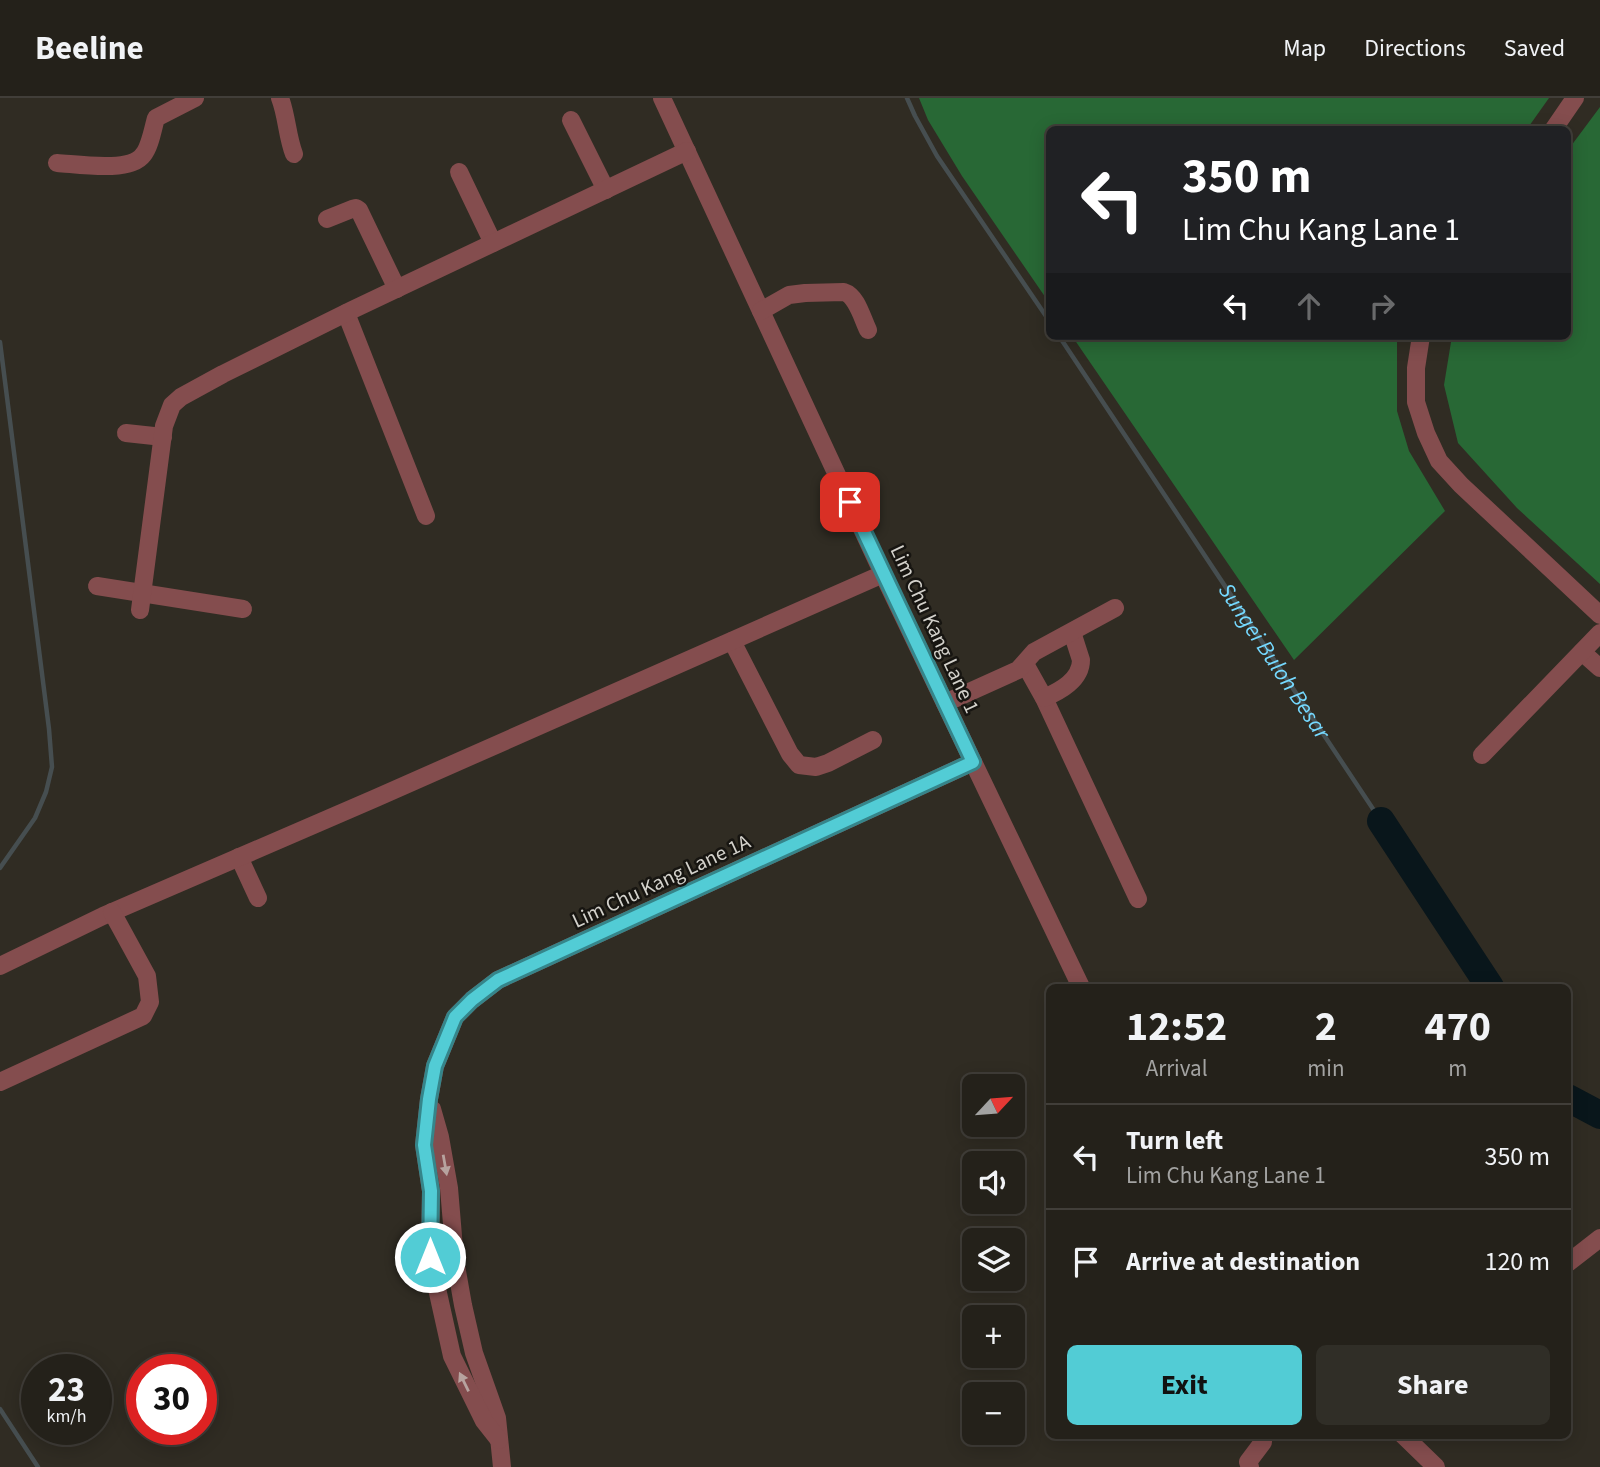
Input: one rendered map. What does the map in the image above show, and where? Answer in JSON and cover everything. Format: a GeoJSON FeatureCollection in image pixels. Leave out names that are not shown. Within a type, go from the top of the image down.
{"type":"FeatureCollection","features":[{"type":"Feature","properties":{"kind":"street"},"geometry":{"type":"LineString","coordinates":[[57,163],[111,166],[132,163],[145,153],[156,118],[195,98]]}},
{"type":"Feature","properties":{"kind":"street"},"geometry":{"type":"LineString","coordinates":[[280,98],[294,154]]}},
{"type":"Feature","properties":{"kind":"street","name":"Lim Chu Kang Lane 1"},"geometry":{"type":"LineString","coordinates":[[662,98],[883,574],[1080,984]]}},
{"type":"Feature","properties":{"kind":"street"},"geometry":{"type":"LineString","coordinates":[[1556,126],[1574,98]]}},
{"type":"Feature","properties":{"kind":"street"},"geometry":{"type":"LineString","coordinates":[[570,120],[606,190]]}},
{"type":"Feature","properties":{"kind":"street"},"geometry":{"type":"LineString","coordinates":[[141,602],[167,415],[172,405],[181,397],[346,313],[687,151]]}},
{"type":"Feature","properties":{"kind":"street"},"geometry":{"type":"LineString","coordinates":[[458,172],[493,243]]}},
{"type":"Feature","properties":{"kind":"street"},"geometry":{"type":"LineString","coordinates":[[327,219],[352,208],[359,211],[397,289]]}},
{"type":"Feature","properties":{"kind":"street"},"geometry":{"type":"LineString","coordinates":[[761,311],[789,295],[844,292],[850,294],[854,300],[868,330]]}},
{"type":"Feature","properties":{"kind":"street"},"geometry":{"type":"LineString","coordinates":[[346,313],[426,516]]}},
{"type":"Feature","properties":{"kind":"street"},"geometry":{"type":"LineString","coordinates":[[1421,340],[1416,369],[1416,402],[1439,461],[1461,485],[1600,615]]}},
{"type":"Feature","properties":{"kind":"street"},"geometry":{"type":"LineString","coordinates":[[126,433],[163,437]]}},
{"type":"Feature","properties":{"kind":"street"},"geometry":{"type":"LineString","coordinates":[[0,966],[112,912],[883,574]]}},
{"type":"Feature","properties":{"kind":"street"},"geometry":{"type":"LineString","coordinates":[[97,586],[141,602],[243,608]]}},
{"type":"Feature","properties":{"kind":"street"},"geometry":{"type":"LineString","coordinates":[[945,703],[1018,670],[1034,652],[1115,608]]}},
{"type":"Feature","properties":{"kind":"street"},"geometry":{"type":"LineString","coordinates":[[1044,698],[1056,693],[1075,678],[1082,665],[1072,632]]}},
{"type":"Feature","properties":{"kind":"street"},"geometry":{"type":"LineString","coordinates":[[1482,755],[1600,633]]}},
{"type":"Feature","properties":{"kind":"street"},"geometry":{"type":"LineString","coordinates":[[732,641],[790,754],[799,765],[816,767],[828,763],[873,740]]}},
{"type":"Feature","properties":{"kind":"street"},"geometry":{"type":"LineString","coordinates":[[1582,652],[1600,668]]}},
{"type":"Feature","properties":{"kind":"street"},"geometry":{"type":"LineString","coordinates":[[1025,664],[1044,698],[1138,899]]}},
{"type":"Feature","properties":{"kind":"street","name":"Lim Chu Kang Lane 1A"},"geometry":{"type":"LineString","coordinates":[[499,1440],[484,1421],[452,1356],[430,1257],[431,1191],[424,1145],[435,1066],[455,1017],[498,980],[973,762]]}},
{"type":"Feature","properties":{"kind":"street"},"geometry":{"type":"LineString","coordinates":[[239,857],[258,898]]}},
{"type":"Feature","properties":{"kind":"street"},"geometry":{"type":"LineString","coordinates":[[0,1082],[143,1016],[150,1002],[147,976],[112,912]]}},
{"type":"Feature","properties":{"kind":"street","name":"Lim Chu Kang Lane 1A"},"geometry":{"type":"LineString","coordinates":[[429,1099],[440,1138],[449,1188],[455,1259],[463,1306],[474,1353],[497,1418],[502,1467]]}},
{"type":"Feature","properties":{"kind":"street"},"geometry":{"type":"LineString","coordinates":[[1571,1261],[1600,1238]]}},
{"type":"Feature","properties":{"kind":"street"},"geometry":{"type":"LineString","coordinates":[[1250,1467],[1248,1462],[1263,1439]]}},
{"type":"Feature","properties":{"kind":"street"},"geometry":{"type":"LineString","coordinates":[[1407,1439],[1436,1467]]}},
{"type":"Feature","properties":{"kind":"green space"},"geometry":{"type":"Polygon","coordinates":[[[919,98],[1549,98],[1529,126],[1046,126],[1046,298],[962,176],[928,120],[919,98]]]}},
{"type":"Feature","properties":{"kind":"green space"},"geometry":{"type":"Polygon","coordinates":[[[1600,107],[1600,584],[1517,508],[1458,443],[1444,385],[1451,340],[1571,340],[1571,146],[1600,107]]]}},
{"type":"Feature","properties":{"kind":"green space"},"geometry":{"type":"Polygon","coordinates":[[[1075,340],[1398,340],[1397,411],[1409,451],[1445,511],[1294,660],[1075,340]]]}},
{"type":"Feature","properties":{"kind":"waterway","name":"Sungei Buloh Besar"},"geometry":{"type":"LineString","coordinates":[[907,98],[937,156],[1046,316]]}},
{"type":"Feature","properties":{"kind":"waterway","name":"Sungei Buloh Besar"},"geometry":{"type":"LineString","coordinates":[[1062,340],[1381,821]]}},
{"type":"Feature","properties":{"kind":"waterway"},"geometry":{"type":"LineString","coordinates":[[0,342],[52,767],[46,792],[35,818],[0,868]]}},
{"type":"Feature","properties":{"kind":"waterway","name":"Sungei Buloh Besar"},"geometry":{"type":"LineString","coordinates":[[1381,821],[1488,984]]}},
{"type":"Feature","properties":{"kind":"waterway","name":"Sungei Buloh Besar"},"geometry":{"type":"LineString","coordinates":[[1571,1100],[1600,1115]]}},
{"type":"Feature","properties":{"kind":"waterway"},"geometry":{"type":"LineString","coordinates":[[0,1409],[38,1467]]}},
{"type":"Feature","properties":{"kind":"route"},"geometry":{"type":"LineString","coordinates":[[430,1257],[431,1191],[424,1145],[429,1099],[442,1046],[455,1017],[472,1000],[498,980],[973,762],[850,502]]}}]}
